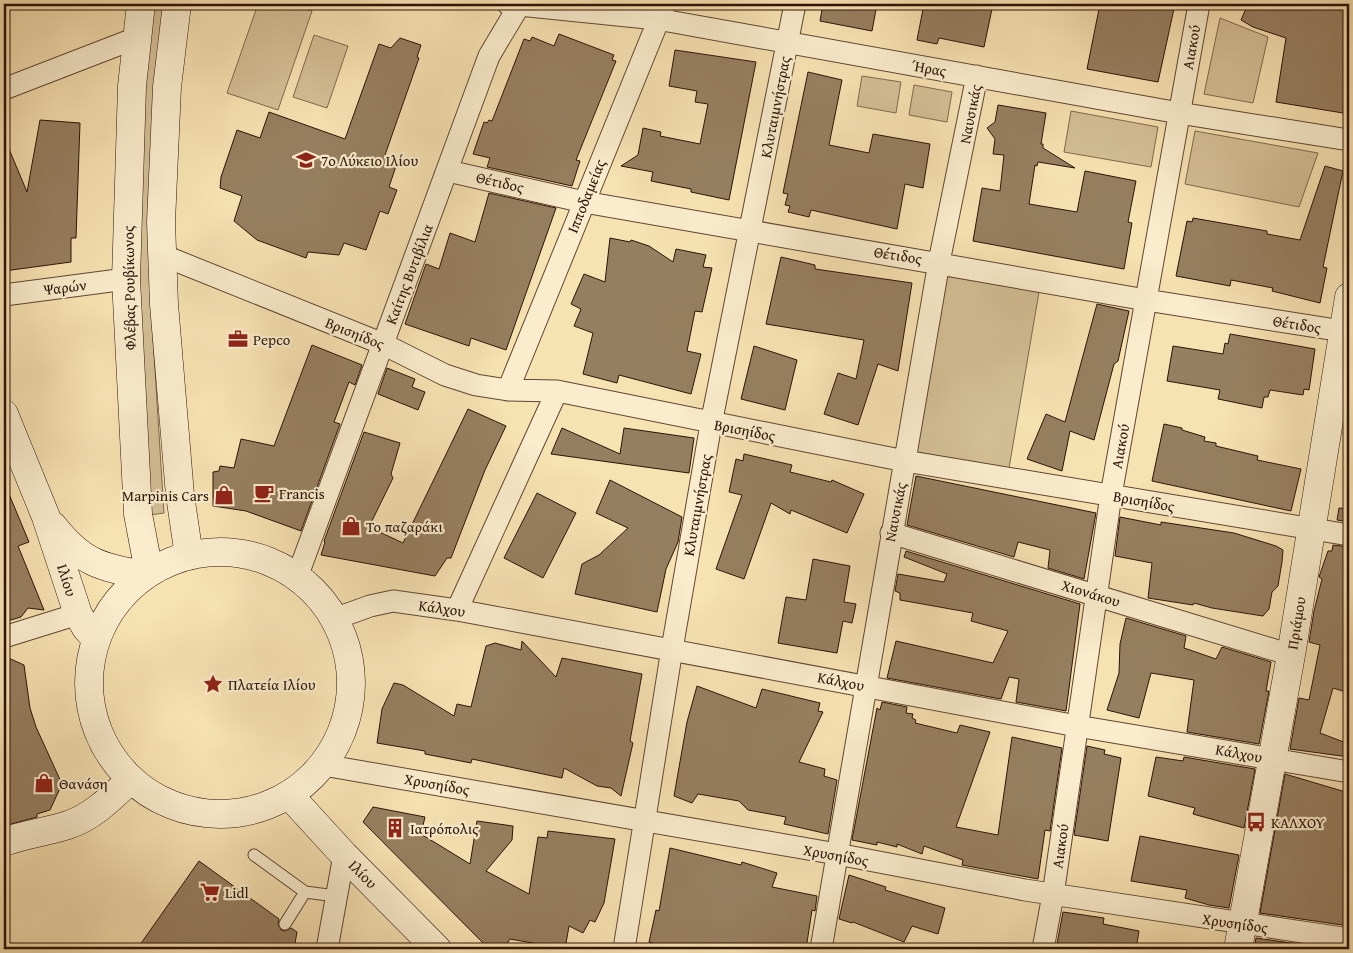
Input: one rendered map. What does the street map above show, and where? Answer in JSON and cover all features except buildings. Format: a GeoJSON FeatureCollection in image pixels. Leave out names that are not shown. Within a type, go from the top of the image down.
{"type":"FeatureCollection","features":[{"type":"Feature","properties":{"kind":"street","name":"Φλέβας Ρουβίκωνος"},"geometry":{"type":"LineString","coordinates":[[141,4],[132,86],[126,279],[138,514],[146,574]]}},
{"type":"Feature","properties":{"kind":"street"},"geometry":{"type":"LineString","coordinates":[[177,4],[166,87],[162,255],[180,485],[190,556]]}},
{"type":"Feature","properties":{"kind":"street","name":"Ήρας"},"geometry":{"type":"LineString","coordinates":[[516,4],[661,11],[788,41],[1179,113],[1349,140]]}},
{"type":"Feature","properties":{"kind":"street","name":"Καίτης Βυτιβίλια"},"geometry":{"type":"LineString","coordinates":[[297,577],[489,56],[516,4]]}},
{"type":"Feature","properties":{"kind":"street","name":"Κλυταιμνήστρας"},"geometry":{"type":"LineString","coordinates":[[624,949],[672,649],[711,424],[795,4]]}},
{"type":"Feature","properties":{"kind":"street","name":"Αιακού"},"geometry":{"type":"LineString","coordinates":[[1043,949],[1053,895],[1111,495],[1179,113],[1195,6]]}},
{"type":"Feature","properties":{"kind":"street","name":"Ιπποδαμείας"},"geometry":{"type":"LineString","coordinates":[[508,390],[661,11]]}},
{"type":"Feature","properties":{"kind":"street"},"geometry":{"type":"LineString","coordinates":[[4,89],[136,38]]}},
{"type":"Feature","properties":{"kind":"street","name":"Ναυσικάς"},"geometry":{"type":"LineString","coordinates":[[821,949],[939,262],[977,76]]}},
{"type":"Feature","properties":{"kind":"street","name":"Θέτιδος"},"geometry":{"type":"LineString","coordinates":[[448,171],[584,202],[939,262],[1146,300],[1347,332]]}},
{"type":"Feature","properties":{"kind":"street","name":"Βρισηίδος"},"geometry":{"type":"LineString","coordinates":[[162,255],[383,344],[445,375],[476,385],[508,390],[557,391],[711,424],[905,461],[1349,535]]}},
{"type":"Feature","properties":{"kind":"street","name":"Ψαρών"},"geometry":{"type":"LineString","coordinates":[[4,295],[126,279]]}},
{"type":"Feature","properties":{"kind":"street","name":"Πριάμου"},"geometry":{"type":"LineString","coordinates":[[1240,937],[1291,655],[1310,529],[1347,332],[1349,297]]}},
{"type":"Feature","properties":{"kind":"street"},"geometry":{"type":"LineString","coordinates":[[457,610],[557,391]]}},
{"type":"Feature","properties":{"kind":"street","name":"Ιλίου"},"geometry":{"type":"LineString","coordinates":[[4,414],[46,518],[78,614],[86,628],[96,639]]}},
{"type":"Feature","properties":{"kind":"street","name":"Ιλίου"},"geometry":{"type":"LineString","coordinates":[[46,518],[69,547],[84,557],[106,568],[146,574]]}},
{"type":"Feature","properties":{"kind":"street","name":"Χιονάκου"},"geometry":{"type":"LineString","coordinates":[[891,533],[1291,655]]}},
{"type":"Feature","properties":{"kind":"street"},"geometry":{"type":"LineString","coordinates":[[208,553],[246,555],[281,567],[297,577],[312,591],[334,619],[347,651],[351,681],[348,711],[339,739],[323,765],[290,796],[255,810],[229,814],[203,813],[178,808],[128,782],[101,740],[92,716],[88,690],[90,665],[96,639],[116,602],[146,574],[190,556],[208,553]]}},
{"type":"Feature","properties":{"kind":"street","name":"Κάλχου"},"geometry":{"type":"LineString","coordinates":[[334,619],[370,606],[393,601],[457,610],[1077,726],[1349,772]]}},
{"type":"Feature","properties":{"kind":"street"},"geometry":{"type":"LineString","coordinates":[[4,637],[78,614]]}},
{"type":"Feature","properties":{"kind":"street","name":"Χρυσηίδος"},"geometry":{"type":"LineString","coordinates":[[323,765],[837,854],[1053,895],[1240,937],[1349,939]]}},
{"type":"Feature","properties":{"kind":"street"},"geometry":{"type":"LineString","coordinates":[[4,842],[19,836],[69,825],[101,807],[128,782]]}},
{"type":"Feature","properties":{"kind":"street","name":"Ιλίου"},"geometry":{"type":"LineString","coordinates":[[290,796],[344,855],[437,949]]}},
{"type":"Feature","properties":{"kind":"street"},"geometry":{"type":"LineString","coordinates":[[327,949],[344,855]]}},
{"type":"Feature","properties":{"kind":"lane"},"geometry":{"type":"LineString","coordinates":[[254,855],[305,892],[336,896]]}},
{"type":"Feature","properties":{"kind":"lane"},"geometry":{"type":"LineString","coordinates":[[285,924],[305,892]]}},
{"type":"Feature","properties":{"kind":"shaded area"},"geometry":{"type":"Polygon","coordinates":[[[153,4],[164,4],[150,291],[164,513],[150,515],[136,264],[139,102],[153,4]]]}},
{"type":"Feature","properties":{"kind":"shaded area"},"geometry":{"type":"Polygon","coordinates":[[[258,4],[289,4],[312,11],[278,110],[227,93],[258,4]]]}},
{"type":"Feature","properties":{"kind":"shaded area"},"geometry":{"type":"Polygon","coordinates":[[[1220,18],[1268,37],[1253,103],[1204,94],[1220,18]]]}},
{"type":"Feature","properties":{"kind":"shaded area"},"geometry":{"type":"Polygon","coordinates":[[[314,35],[348,46],[327,108],[293,97],[314,35]]]}},
{"type":"Feature","properties":{"kind":"shaded area"},"geometry":{"type":"Polygon","coordinates":[[[862,76],[901,82],[896,113],[857,106],[862,76]]]}},
{"type":"Feature","properties":{"kind":"shaded area"},"geometry":{"type":"Polygon","coordinates":[[[914,85],[952,92],[947,122],[909,115],[914,85]]]}},
{"type":"Feature","properties":{"kind":"shaded area"},"geometry":{"type":"Polygon","coordinates":[[[1071,111],[1158,127],[1151,167],[1064,152],[1071,111]]]}},
{"type":"Feature","properties":{"kind":"shaded area"},"geometry":{"type":"Polygon","coordinates":[[[1195,131],[1318,153],[1299,207],[1185,184],[1195,131]]]}},
{"type":"Feature","properties":{"kind":"shaded area"},"geometry":{"type":"Polygon","coordinates":[[[946,276],[1039,292],[1009,468],[916,452],[946,276]]]}},
{"type":"Feature","properties":{"kind":"place","name":"7ο Λύκειο Ιλίου"},"geometry":{"type":"Point","coordinates":[306,160]}},
{"type":"Feature","properties":{"kind":"place","name":"Pepco"},"geometry":{"type":"Point","coordinates":[238,339]}},
{"type":"Feature","properties":{"kind":"place","name":"Francis"},"geometry":{"type":"Point","coordinates":[264,493]}},
{"type":"Feature","properties":{"kind":"place","name":"Marpinis Cars"},"geometry":{"type":"Point","coordinates":[224,495]}},
{"type":"Feature","properties":{"kind":"place","name":"Το παζαράκι"},"geometry":{"type":"Point","coordinates":[351,526]}},
{"type":"Feature","properties":{"kind":"place","name":"Πλατεία Ιλίου"},"geometry":{"type":"Point","coordinates":[213,684]}},
{"type":"Feature","properties":{"kind":"place","name":"Θανάση"},"geometry":{"type":"Point","coordinates":[44,783]}},
{"type":"Feature","properties":{"kind":"place","name":"ΚΑΛΧΟΥ"},"geometry":{"type":"Point","coordinates":[1256,822]}},
{"type":"Feature","properties":{"kind":"place","name":"Ιατρόπολις"},"geometry":{"type":"Point","coordinates":[395,828]}},
{"type":"Feature","properties":{"kind":"place","name":"Lidl"},"geometry":{"type":"Point","coordinates":[210,892]}}]}
